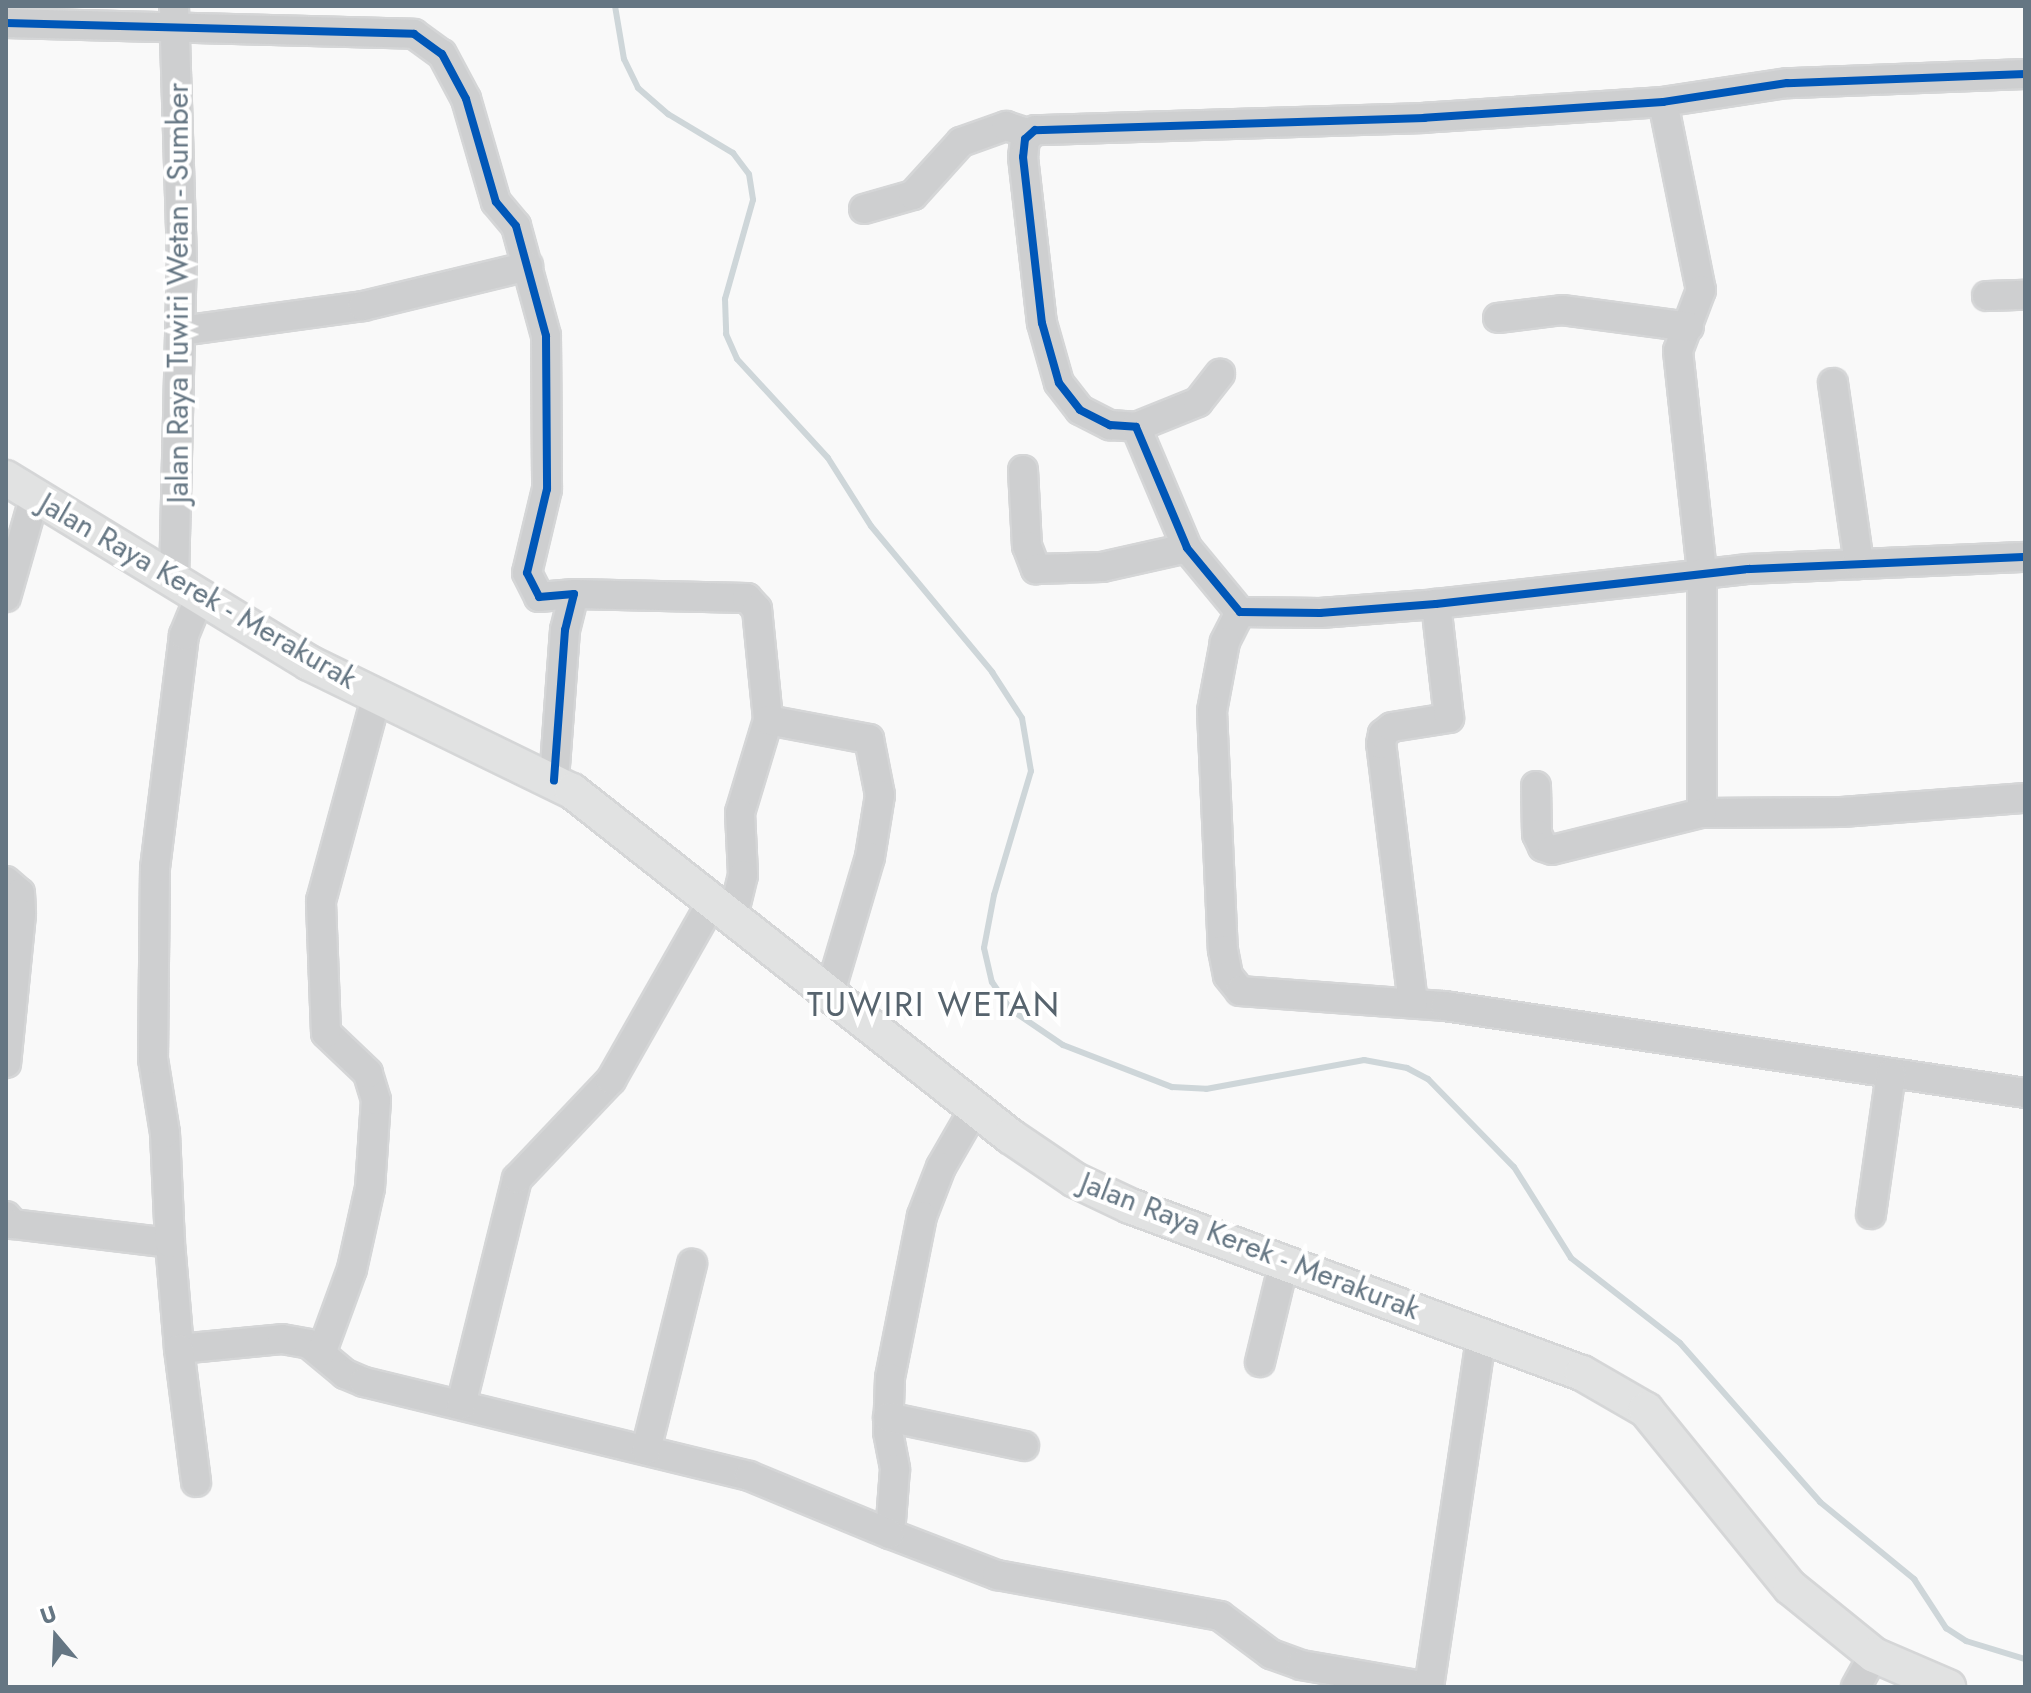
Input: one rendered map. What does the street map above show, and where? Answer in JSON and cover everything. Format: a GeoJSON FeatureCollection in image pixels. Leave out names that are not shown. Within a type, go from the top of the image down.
{"type":"FeatureCollection","features":[{"type":"Feature","properties":{"kind":"main road","name":"Jalan Raya Kerek - Merakurak"},"geometry":{"type":"LineString","coordinates":[[24,503],[187,606],[309,663],[370,715],[554,781],[829,995],[965,1126],[1280,1280],[1478,1354],[1582,1373],[1646,1410],[1790,1587],[1866,1670],[1948,1687]]}},
{"type":"Feature","properties":{"kind":"street"},"geometry":{"type":"LineString","coordinates":[[6,23],[174,18],[414,34],[442,54],[466,99],[490,186],[516,226],[546,336],[549,375],[547,489],[527,573],[539,597],[574,594],[747,598],[757,609],[768,720],[740,813],[743,875],[611,1080],[517,1179],[461,1405]]}},
{"type":"Feature","properties":{"kind":"street","name":"Jalan Raya Tuwiri Wetan - Sumber"},"geometry":{"type":"LineString","coordinates":[[174,18],[187,606],[155,868],[153,1059],[165,1133],[179,1349],[196,1482]]}},
{"type":"Feature","properties":{"kind":"street"},"geometry":{"type":"LineString","coordinates":[[1220,374],[1198,402],[1136,427],[1110,425],[1080,410],[1059,383],[1042,323],[1024,171],[1025,139],[1030,134],[1043,129],[1425,118],[1663,102],[1787,83],[2025,74]]}},
{"type":"Feature","properties":{"kind":"street"},"geometry":{"type":"LineString","coordinates":[[1663,102],[1701,290],[1678,351],[1679,385],[1702,573],[1702,813]]}},
{"type":"Feature","properties":{"kind":"street"},"geometry":{"type":"LineString","coordinates":[[864,209],[913,195],[961,142],[1006,126],[1030,134]]}},
{"type":"Feature","properties":{"kind":"street"},"geometry":{"type":"LineString","coordinates":[[181,331],[363,306],[528,266]]}},
{"type":"Feature","properties":{"kind":"street"},"geometry":{"type":"LineString","coordinates":[[1987,296],[2025,295]]}},
{"type":"Feature","properties":{"kind":"street"},"geometry":{"type":"LineString","coordinates":[[1498,318],[1562,310],[1689,327]]}},
{"type":"Feature","properties":{"kind":"street"},"geometry":{"type":"LineString","coordinates":[[1833,383],[1859,564]]}},
{"type":"Feature","properties":{"kind":"street"},"geometry":{"type":"LineString","coordinates":[[1136,427],[1187,548],[1240,612],[1320,613],[1436,604],[1702,573],[2025,557]]}},
{"type":"Feature","properties":{"kind":"street"},"geometry":{"type":"LineString","coordinates":[[1023,470],[1027,546],[1036,569],[1102,567],[1187,548]]}},
{"type":"Feature","properties":{"kind":"street"},"geometry":{"type":"LineString","coordinates":[[6,597],[24,503]]}},
{"type":"Feature","properties":{"kind":"street"},"geometry":{"type":"LineString","coordinates":[[554,781],[565,630],[574,594]]}},
{"type":"Feature","properties":{"kind":"street"},"geometry":{"type":"LineString","coordinates":[[1413,1003],[1381,744],[1392,727],[1449,718],[1436,604]]}},
{"type":"Feature","properties":{"kind":"street"},"geometry":{"type":"LineString","coordinates":[[1240,612],[1225,642],[1212,711],[1228,976],[1248,994],[1413,1003],[2025,1093]]}},
{"type":"Feature","properties":{"kind":"street"},"geometry":{"type":"LineString","coordinates":[[322,1351],[352,1269],[370,1188],[376,1100],[368,1073],[326,1033],[320,936],[321,901],[340,841],[370,715]]}},
{"type":"Feature","properties":{"kind":"street"},"geometry":{"type":"LineString","coordinates":[[768,720],[869,739],[880,795],[870,857],[829,995]]}},
{"type":"Feature","properties":{"kind":"street"},"geometry":{"type":"LineString","coordinates":[[1536,786],[1537,834],[1543,847],[1552,850],[1702,813],[1842,812],[2025,798]]}},
{"type":"Feature","properties":{"kind":"street"},"geometry":{"type":"LineString","coordinates":[[6,881],[20,893],[21,914],[6,1063]]}},
{"type":"Feature","properties":{"kind":"street"},"geometry":{"type":"LineString","coordinates":[[1871,1214],[1891,1073]]}},
{"type":"Feature","properties":{"kind":"street"},"geometry":{"type":"LineString","coordinates":[[890,1534],[895,1469],[888,1417],[890,1378],[922,1216],[965,1126]]}},
{"type":"Feature","properties":{"kind":"street"},"geometry":{"type":"LineString","coordinates":[[6,1216],[13,1224],[170,1243]]}},
{"type":"Feature","properties":{"kind":"street"},"geometry":{"type":"LineString","coordinates":[[646,1450],[692,1264]]}},
{"type":"Feature","properties":{"kind":"street"},"geometry":{"type":"LineString","coordinates":[[1260,1362],[1280,1280]]}},
{"type":"Feature","properties":{"kind":"street"},"geometry":{"type":"LineString","coordinates":[[179,1349],[282,1339],[322,1351],[345,1374],[364,1382],[646,1450],[801,1494],[890,1534],[997,1575],[1220,1616],[1271,1654],[1301,1665],[1429,1687],[1439,1599],[1473,1420],[1478,1354]]}},
{"type":"Feature","properties":{"kind":"street"},"geometry":{"type":"LineString","coordinates":[[888,1417],[1024,1446]]}},
{"type":"Feature","properties":{"kind":"waterway"},"geometry":{"type":"LineString","coordinates":[[615,6],[624,59],[638,88],[668,114],[733,153],[749,174],[753,200],[725,299],[726,334],[737,359],[828,458],[871,526],[992,672],[1022,718],[1031,771],[994,895],[984,948],[992,982],[1010,1009],[1063,1045],[1172,1087],[1206,1089],[1364,1060],[1407,1068],[1428,1079],[1514,1167],[1571,1258],[1680,1343],[1820,1502],[1914,1579],[1946,1628],[1966,1641],[2025,1659]]}},
{"type":"Feature","properties":{"kind":"cycle path"},"geometry":{"type":"LineString","coordinates":[[6,23],[414,34],[442,54],[466,99],[496,202],[516,226],[546,336],[547,489],[527,573],[539,597],[574,594],[565,630],[554,781]]}},
{"type":"Feature","properties":{"kind":"cycle path"},"geometry":{"type":"LineString","coordinates":[[2025,74],[1787,83],[1663,102],[1425,118],[1035,130],[1025,139],[1023,157],[1042,323],[1059,383],[1080,410],[1110,425],[1136,427],[1187,548],[1240,612],[1320,613],[1436,604],[1749,569],[2025,557]]}},
{"type":"Feature","properties":{"kind":"district","name":"TUWIRI WETAN"},"geometry":{"type":"Point","coordinates":[934,1005]}}]}
